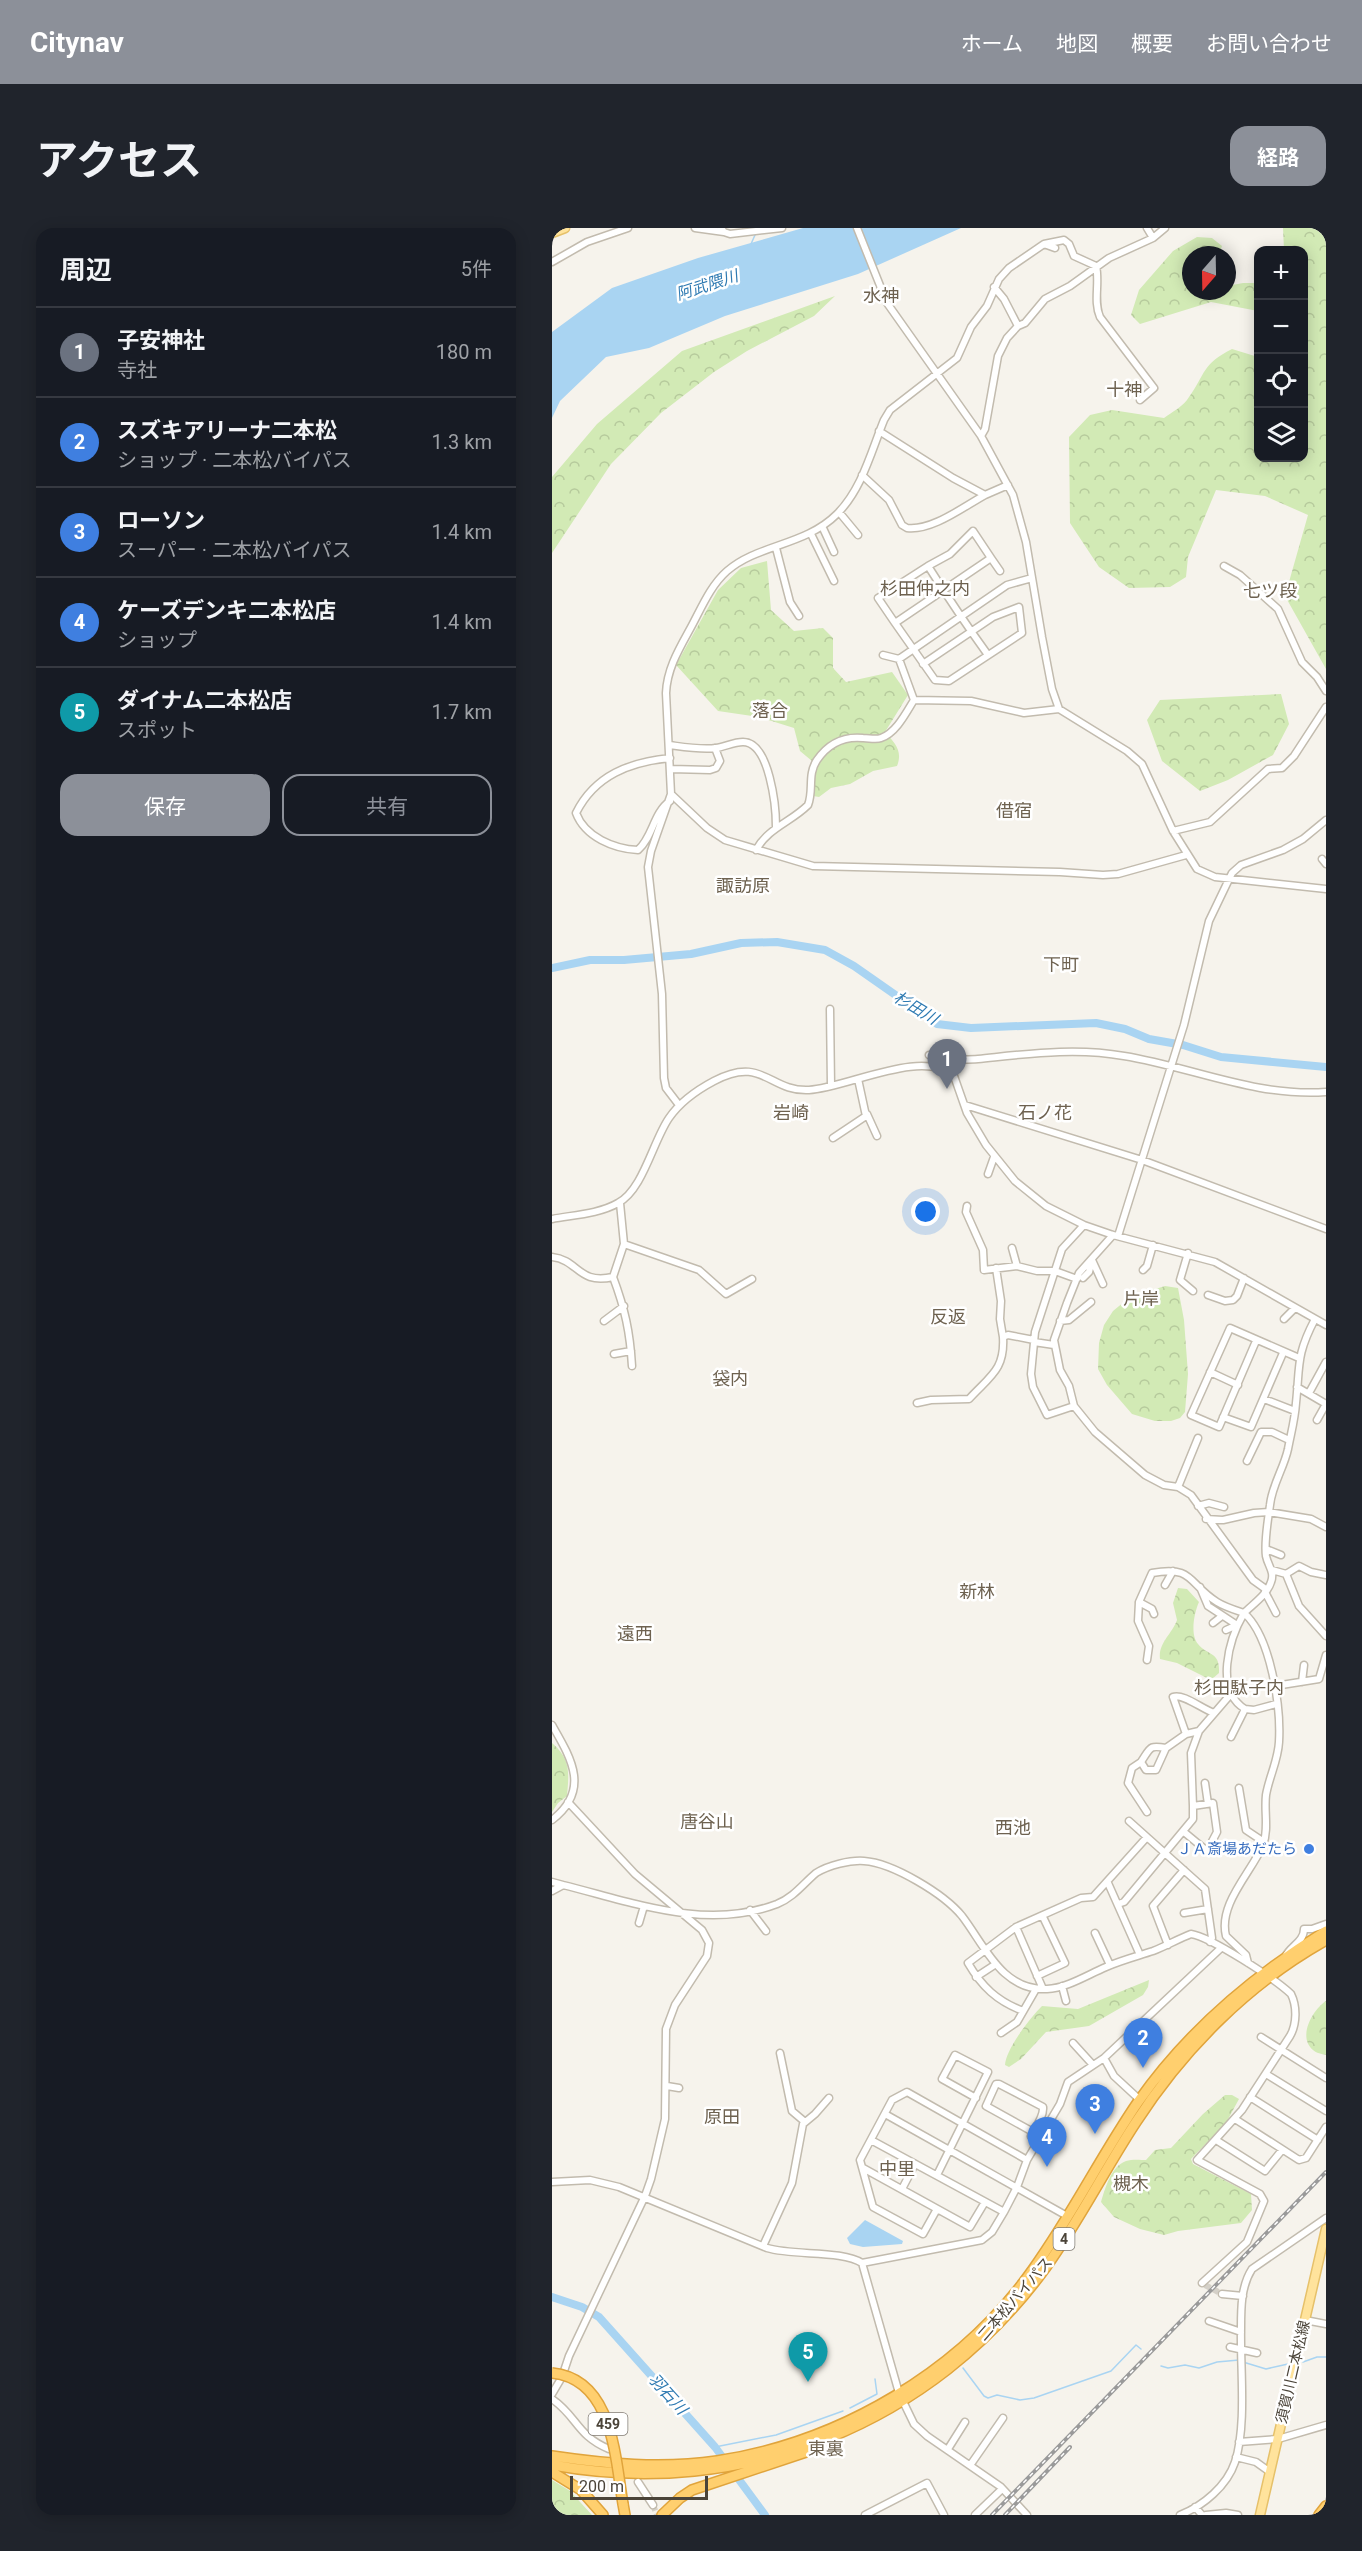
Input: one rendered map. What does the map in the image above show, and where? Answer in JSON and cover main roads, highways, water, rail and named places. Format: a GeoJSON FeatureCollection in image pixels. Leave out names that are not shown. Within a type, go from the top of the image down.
{"type":"FeatureCollection","features":[{"type":"Feature","properties":{"kind":"highway","name":"二本松バイパス"},"geometry":{"type":"LineString","coordinates":[[742,2464],[772,2449],[827,2430],[901,2397],[973,2348],[1007,2314],[1056,2252],[1159,2088],[1212,2028],[1266,1975],[1285,1958],[1326,1931]]}},
{"type":"Feature","properties":{"kind":"highway","name":"二本松バイパス"},"geometry":{"type":"LineString","coordinates":[[552,2455],[647,2465],[742,2464],[811,2444],[879,2416],[986,2324],[1034,2268],[1140,2100],[1197,2032],[1245,1987],[1326,1940]]}},
{"type":"Feature","properties":{"kind":"highway"},"geometry":{"type":"LineString","coordinates":[[552,2375],[579,2387],[599,2412],[609,2445],[623,2515]]}},
{"type":"Feature","properties":{"kind":"highway"},"geometry":{"type":"LineString","coordinates":[[662,2515],[692,2490],[728,2478],[742,2464]]}},
{"type":"Feature","properties":{"kind":"highway","name":"二本松バイパス"},"geometry":{"type":"LineString","coordinates":[[552,2465],[630,2473],[678,2472],[716,2465]]}},
{"type":"Feature","properties":{"kind":"highway"},"geometry":{"type":"LineString","coordinates":[[552,2472],[581,2490],[603,2515]]}},
{"type":"Feature","properties":{"kind":"highway"},"geometry":{"type":"LineString","coordinates":[[1319,2515],[1326,2506]]}},
{"type":"Feature","properties":{"kind":"main road"},"geometry":{"type":"LineString","coordinates":[[552,233],[565,228]]}},
{"type":"Feature","properties":{"kind":"main road","name":"須賀川二本松線"},"geometry":{"type":"LineString","coordinates":[[1260,2515],[1326,2229]]}},
{"type":"Feature","properties":{"kind":"water","name":"阿武隈川"},"geometry":{"type":"Polygon","coordinates":[[[803,228],[961,228],[858,274],[725,316],[649,348],[606,357],[560,401],[552,418],[552,332],[612,288],[698,258],[803,228]]]}},
{"type":"Feature","properties":{"kind":"water"},"geometry":{"type":"Polygon","coordinates":[[[865,2220],[903,2241],[902,2244],[863,2247],[850,2244],[847,2238],[865,2220]]]}},
{"type":"Feature","properties":{"kind":"waterway"},"geometry":{"type":"LineString","coordinates":[[751,244],[755,235]]}},
{"type":"Feature","properties":{"kind":"waterway","name":"杉田川"},"geometry":{"type":"LineString","coordinates":[[552,968],[590,960],[624,960],[691,954],[741,943],[777,942],[825,950],[854,966],[937,1024],[971,1028],[1096,1023],[1125,1029],[1149,1039],[1183,1045],[1221,1057],[1326,1067]]}},
{"type":"Feature","properties":{"kind":"waterway","name":"羽石川"},"geometry":{"type":"LineString","coordinates":[[552,2297],[582,2307],[599,2317],[715,2447],[765,2515]]}},
{"type":"Feature","properties":{"kind":"waterway"},"geometry":{"type":"LineString","coordinates":[[963,2368],[984,2396],[988,2398],[997,2395],[1020,2400],[1034,2398],[1111,2371],[1136,2345],[1141,2349]]}},
{"type":"Feature","properties":{"kind":"waterway"},"geometry":{"type":"LineString","coordinates":[[1303,2362],[1317,2357],[1326,2357]]}},
{"type":"Feature","properties":{"kind":"waterway"},"geometry":{"type":"LineString","coordinates":[[1161,2366],[1168,2368],[1185,2365],[1199,2368],[1217,2362],[1239,2360]]}},
{"type":"Feature","properties":{"kind":"waterway"},"geometry":{"type":"LineString","coordinates":[[1243,2362],[1266,2369],[1288,2364]]}},
{"type":"Feature","properties":{"kind":"waterway"},"geometry":{"type":"LineString","coordinates":[[850,2408],[877,2394],[875,2379]]}},
{"type":"Feature","properties":{"kind":"waterway"},"geometry":{"type":"LineString","coordinates":[[715,2447],[776,2435],[843,2411]]}},
{"type":"Feature","properties":{"kind":"tunnel"},"geometry":{"type":"LineString","coordinates":[[1205,2285],[1222,2294]]}},
{"type":"Feature","properties":{"kind":"tunnel"},"geometry":{"type":"LineString","coordinates":[[653,2505],[657,2515]]}},
{"type":"Feature","properties":{"kind":"railway"},"geometry":{"type":"LineString","coordinates":[[992,2515],[1326,2172]]}},
{"type":"Feature","properties":{"kind":"railway"},"geometry":{"type":"LineString","coordinates":[[1005,2515],[1070,2447]]}},
{"type":"Feature","properties":{"kind":"place","name":"子安神社"},"geometry":{"type":"Point","coordinates":[947,1089]}},
{"type":"Feature","properties":{"kind":"place","name":"ＪＡ斎場あだたら"},"geometry":{"type":"Point","coordinates":[1309,1849]}},
{"type":"Feature","properties":{"kind":"place","name":"スズキアリーナ二本松"},"geometry":{"type":"Point","coordinates":[1143,2068]}},
{"type":"Feature","properties":{"kind":"place","name":"ローソン"},"geometry":{"type":"Point","coordinates":[1095,2134]}},
{"type":"Feature","properties":{"kind":"place","name":"ケーズデンキ二本松店"},"geometry":{"type":"Point","coordinates":[1047,2167]}},
{"type":"Feature","properties":{"kind":"place","name":"ダイナム二本松店"},"geometry":{"type":"Point","coordinates":[808,2382]}},
{"type":"Feature","properties":{"kind":"district","name":"水神"},"geometry":{"type":"Point","coordinates":[881,295]}},
{"type":"Feature","properties":{"kind":"district","name":"十神"},"geometry":{"type":"Point","coordinates":[1124,389]}},
{"type":"Feature","properties":{"kind":"district","name":"杉田仲之内"},"geometry":{"type":"Point","coordinates":[925,588]}},
{"type":"Feature","properties":{"kind":"district","name":"七ツ段"},"geometry":{"type":"Point","coordinates":[1270,590]}},
{"type":"Feature","properties":{"kind":"district","name":"落合"},"geometry":{"type":"Point","coordinates":[770,710]}},
{"type":"Feature","properties":{"kind":"district","name":"借宿"},"geometry":{"type":"Point","coordinates":[1014,810]}},
{"type":"Feature","properties":{"kind":"district","name":"諏訪原"},"geometry":{"type":"Point","coordinates":[743,885]}},
{"type":"Feature","properties":{"kind":"district","name":"下町"},"geometry":{"type":"Point","coordinates":[1061,964]}},
{"type":"Feature","properties":{"kind":"district","name":"岩崎"},"geometry":{"type":"Point","coordinates":[791,1112]}},
{"type":"Feature","properties":{"kind":"district","name":"石ノ花"},"geometry":{"type":"Point","coordinates":[1045,1112]}},
{"type":"Feature","properties":{"kind":"district","name":"片岸"},"geometry":{"type":"Point","coordinates":[1141,1298]}},
{"type":"Feature","properties":{"kind":"district","name":"反返"},"geometry":{"type":"Point","coordinates":[948,1316]}},
{"type":"Feature","properties":{"kind":"district","name":"袋内"},"geometry":{"type":"Point","coordinates":[730,1378]}},
{"type":"Feature","properties":{"kind":"district","name":"新林"},"geometry":{"type":"Point","coordinates":[977,1591]}},
{"type":"Feature","properties":{"kind":"district","name":"遠西"},"geometry":{"type":"Point","coordinates":[635,1633]}},
{"type":"Feature","properties":{"kind":"district","name":"杉田駄子内"},"geometry":{"type":"Point","coordinates":[1239,1687]}},
{"type":"Feature","properties":{"kind":"district","name":"唐谷山"},"geometry":{"type":"Point","coordinates":[707,1821]}},
{"type":"Feature","properties":{"kind":"district","name":"西池"},"geometry":{"type":"Point","coordinates":[1013,1827]}},
{"type":"Feature","properties":{"kind":"district","name":"原田"},"geometry":{"type":"Point","coordinates":[722,2116]}},
{"type":"Feature","properties":{"kind":"district","name":"中里"},"geometry":{"type":"Point","coordinates":[897,2168]}},
{"type":"Feature","properties":{"kind":"district","name":"槻木"},"geometry":{"type":"Point","coordinates":[1131,2183]}},
{"type":"Feature","properties":{"kind":"district","name":"東裏"},"geometry":{"type":"Point","coordinates":[826,2448]}}]}
